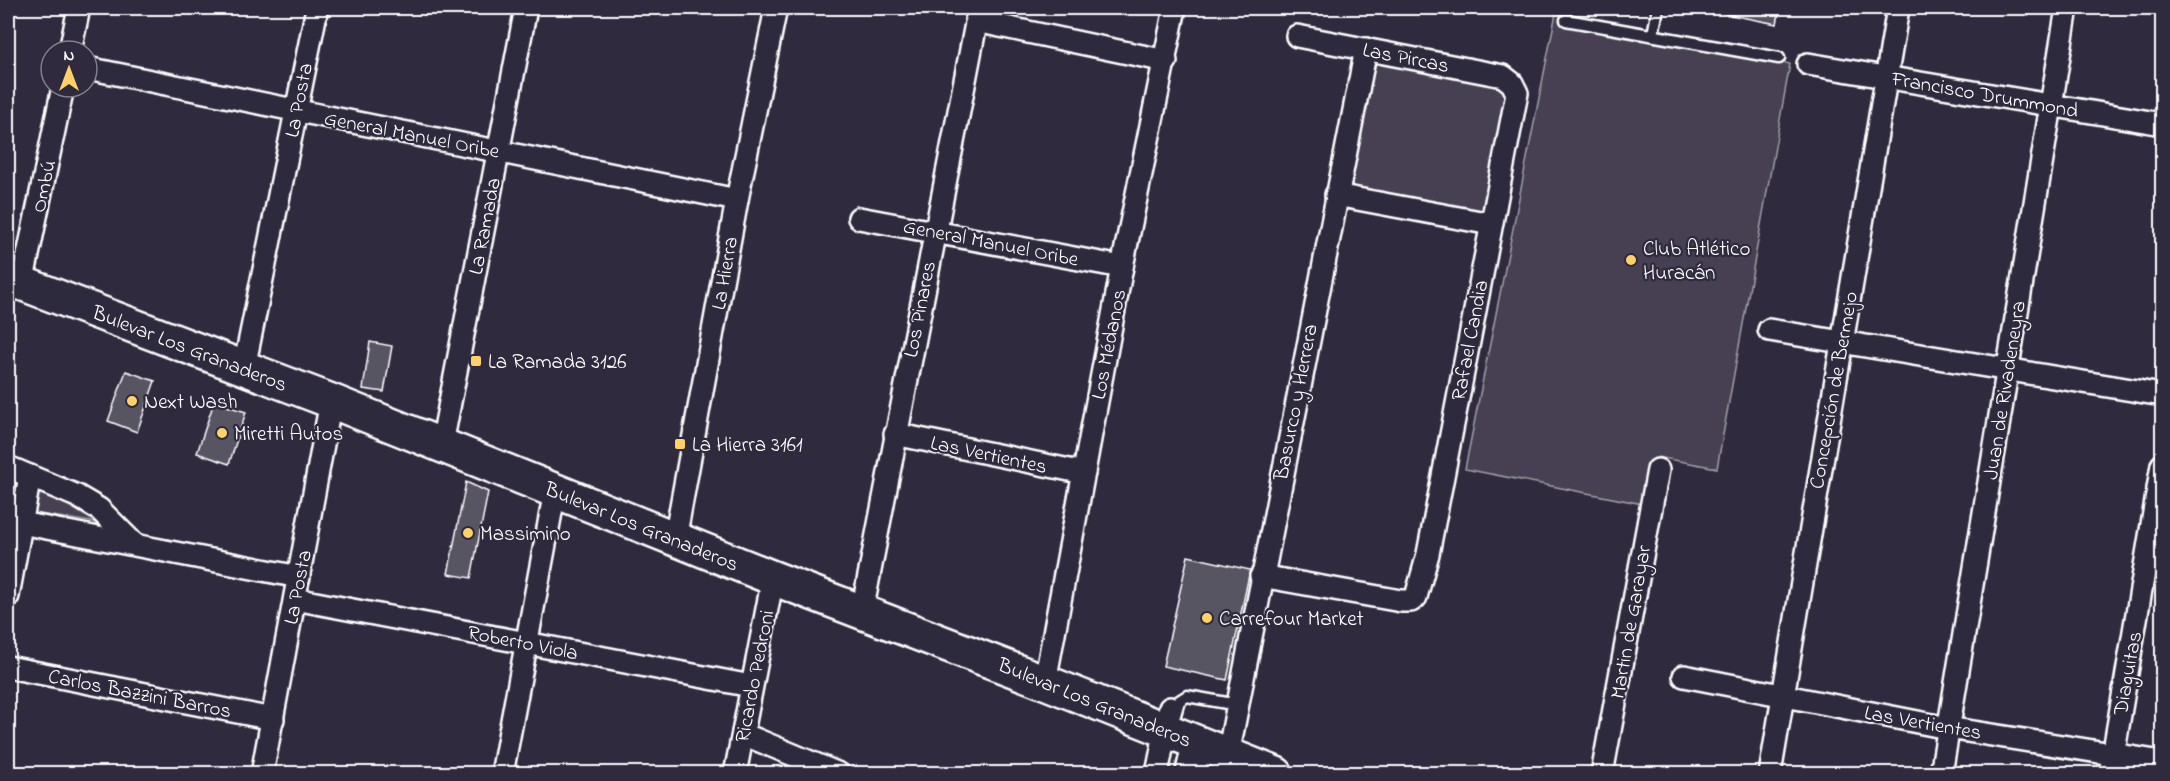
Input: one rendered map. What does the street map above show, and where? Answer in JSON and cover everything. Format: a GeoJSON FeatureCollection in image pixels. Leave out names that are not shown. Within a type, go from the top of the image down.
{"type":"FeatureCollection","features":[{"type":"Feature","properties":{"kind":"main road","name":"Bulevar Los Granaderos"},"geometry":{"type":"LineString","coordinates":[[15,281],[331,400],[773,578],[1045,682],[1179,738],[1276,774]]}},
{"type":"Feature","properties":{"kind":"street"},"geometry":{"type":"LineString","coordinates":[[73,39],[79,8]]}},
{"type":"Feature","properties":{"kind":"street","name":"La Posta"},"geometry":{"type":"LineString","coordinates":[[244,368],[317,8]]}},
{"type":"Feature","properties":{"kind":"street","name":"La Ramada"},"geometry":{"type":"LineString","coordinates":[[442,444],[526,8]]}},
{"type":"Feature","properties":{"kind":"street","name":"La Hierra"},"geometry":{"type":"LineString","coordinates":[[675,539],[737,200],[776,8]]}},
{"type":"Feature","properties":{"kind":"street","name":"Los Médanos"},"geometry":{"type":"LineString","coordinates":[[1045,682],[1122,267],[1166,61],[1175,8]]}},
{"type":"Feature","properties":{"kind":"street","name":"Concepción de Bermejo"},"geometry":{"type":"LineString","coordinates":[[1770,774],[1898,8]]}},
{"type":"Feature","properties":{"kind":"street","name":"Juan de Rivadeneyra"},"geometry":{"type":"LineString","coordinates":[[1941,774],[2067,8]]}},
{"type":"Feature","properties":{"kind":"street"},"geometry":{"type":"LineString","coordinates":[[978,14],[1166,61]]}},
{"type":"Feature","properties":{"kind":"street","name":"Los Pinares"},"geometry":{"type":"LineString","coordinates":[[862,612],[933,231],[978,14]]}},
{"type":"Feature","properties":{"kind":"street","name":"Las Pircas"},"geometry":{"type":"LineString","coordinates":[[1297,36],[1503,76],[1512,83]]}},
{"type":"Feature","properties":{"kind":"street","name":"Basurco y Herrera"},"geometry":{"type":"LineString","coordinates":[[1228,755],[1261,576],[1366,49]]}},
{"type":"Feature","properties":{"kind":"street","name":"Francisco Drummond"},"geometry":{"type":"LineString","coordinates":[[1808,64],[2163,124]]}},
{"type":"Feature","properties":{"kind":"street","name":"General Manuel Oribe"},"geometry":{"type":"LineString","coordinates":[[99,70],[737,200]]}},
{"type":"Feature","properties":{"kind":"street","name":"Rafael Candia"},"geometry":{"type":"LineString","coordinates":[[1261,576],[1401,601],[1411,601],[1416,597],[1428,554],[1517,93],[1512,83]]}},
{"type":"Feature","properties":{"kind":"street","name":"Ombú"},"geometry":{"type":"LineString","coordinates":[[15,281],[60,99]]}},
{"type":"Feature","properties":{"kind":"street"},"geometry":{"type":"LineString","coordinates":[[1336,195],[1491,224]]}},
{"type":"Feature","properties":{"kind":"street","name":"General Manuel Oribe"},"geometry":{"type":"LineString","coordinates":[[859,218],[1122,267]]}},
{"type":"Feature","properties":{"kind":"street"},"geometry":{"type":"LineString","coordinates":[[1769,330],[2163,395]]}},
{"type":"Feature","properties":{"kind":"street","name":"La Posta"},"geometry":{"type":"LineString","coordinates":[[262,774],[331,400]]}},
{"type":"Feature","properties":{"kind":"street","name":"Las Vertientes"},"geometry":{"type":"LineString","coordinates":[[895,434],[1084,473]]}},
{"type":"Feature","properties":{"kind":"street","name":"Diaguitas"},"geometry":{"type":"LineString","coordinates":[[2112,764],[2163,465]]}},
{"type":"Feature","properties":{"kind":"street"},"geometry":{"type":"LineString","coordinates":[[8,467],[77,496],[99,509],[133,543]]}},
{"type":"Feature","properties":{"kind":"street","name":"Martin de Garayar"},"geometry":{"type":"LineString","coordinates":[[1602,774],[1658,470]]}},
{"type":"Feature","properties":{"kind":"street"},"geometry":{"type":"LineString","coordinates":[[8,596],[30,476]]}},
{"type":"Feature","properties":{"kind":"street"},"geometry":{"type":"LineString","coordinates":[[502,774],[555,491]]}},
{"type":"Feature","properties":{"kind":"street"},"geometry":{"type":"LineString","coordinates":[[21,523],[299,577]]}},
{"type":"Feature","properties":{"kind":"street","name":"Ricardo Pedroni"},"geometry":{"type":"LineString","coordinates":[[735,774],[773,578]]}},
{"type":"Feature","properties":{"kind":"street","name":"Roberto Viola"},"geometry":{"type":"LineString","coordinates":[[295,599],[751,686]]}},
{"type":"Feature","properties":{"kind":"street","name":"Carlos Bazzini Barros"},"geometry":{"type":"LineString","coordinates":[[8,667],[273,719]]}},
{"type":"Feature","properties":{"kind":"street","name":"Las Vertientes"},"geometry":{"type":"LineString","coordinates":[[1684,676],[1948,728],[2112,764],[2163,762]]}},
{"type":"Feature","properties":{"kind":"street"},"geometry":{"type":"LineString","coordinates":[[743,734],[839,774]]}},
{"type":"Feature","properties":{"kind":"street"},"geometry":{"type":"LineString","coordinates":[[1157,774],[1179,738]]}},
{"type":"Feature","properties":{"kind":"lane"},"geometry":{"type":"LineString","coordinates":[[1653,35],[1658,8]]}},
{"type":"Feature","properties":{"kind":"lane"},"geometry":{"type":"LineString","coordinates":[[1566,20],[1779,58]]}},
{"type":"Feature","properties":{"kind":"lane"},"geometry":{"type":"LineString","coordinates":[[1179,738],[1182,698],[1187,696],[1238,705]]}},
{"type":"Feature","properties":{"kind":"shaded area","name":"Club Atlético Huracán"},"geometry":{"type":"Polygon","coordinates":[[[1556,13],[1790,64],[1717,468],[1658,457],[1648,505],[1465,469],[1556,13]]]}},
{"type":"Feature","properties":{"kind":"shaded area"},"geometry":{"type":"Polygon","coordinates":[[[1364,49],[1512,83],[1491,224],[1336,195],[1364,49]]]}},
{"type":"Feature","properties":{"kind":"shaded area"},"geometry":{"type":"Polygon","coordinates":[[[36,490],[61,501],[97,523],[34,513],[36,490]]]}},
{"type":"Feature","properties":{"kind":"building"},"geometry":{"type":"Polygon","coordinates":[[[1726,8],[1780,8],[1777,24],[1725,14],[1726,8]]]}},
{"type":"Feature","properties":{"kind":"building","name":"Miretti Autos"},"geometry":{"type":"Polygon","coordinates":[[[370,342],[392,346],[384,392],[363,389],[370,342]]]}},
{"type":"Feature","properties":{"kind":"building","name":"Next Wash"},"geometry":{"type":"Polygon","coordinates":[[[126,371],[155,381],[137,432],[108,421],[126,371]]]}},
{"type":"Feature","properties":{"kind":"building","name":"Miretti Autos"},"geometry":{"type":"Polygon","coordinates":[[[214,402],[246,412],[229,464],[197,453],[214,402]]]}},
{"type":"Feature","properties":{"kind":"building","name":"Massimino"},"geometry":{"type":"Polygon","coordinates":[[[466,482],[488,492],[471,578],[448,574],[466,482]]]}},
{"type":"Feature","properties":{"kind":"building","name":"Carrefour Market"},"geometry":{"type":"Polygon","coordinates":[[[1188,556],[1250,570],[1227,680],[1163,666],[1188,556]]]}},
{"type":"Feature","properties":{"kind":"place","name":"Club Atlético Huracán"},"geometry":{"type":"Point","coordinates":[1631,260]}},
{"type":"Feature","properties":{"kind":"place","name":"La Ramada 3126"},"geometry":{"type":"Point","coordinates":[476,361]}},
{"type":"Feature","properties":{"kind":"place","name":"Next Wash"},"geometry":{"type":"Point","coordinates":[132,401]}},
{"type":"Feature","properties":{"kind":"place","name":"Miretti Autos"},"geometry":{"type":"Point","coordinates":[222,433]}},
{"type":"Feature","properties":{"kind":"place","name":"La Hierra 3161"},"geometry":{"type":"Point","coordinates":[680,444]}},
{"type":"Feature","properties":{"kind":"place","name":"Massimino"},"geometry":{"type":"Point","coordinates":[468,533]}},
{"type":"Feature","properties":{"kind":"place","name":"Carrefour Market"},"geometry":{"type":"Point","coordinates":[1207,618]}}]}
